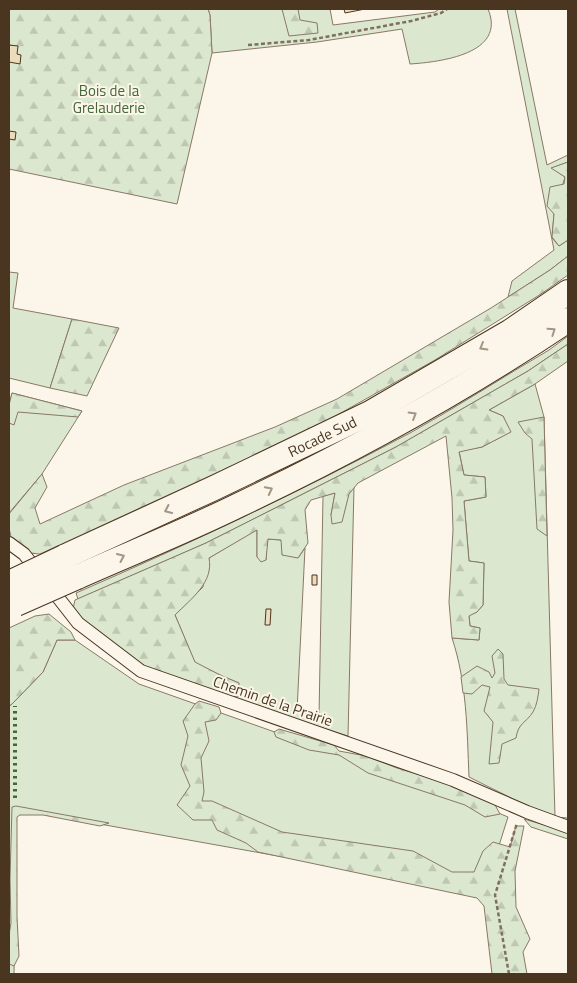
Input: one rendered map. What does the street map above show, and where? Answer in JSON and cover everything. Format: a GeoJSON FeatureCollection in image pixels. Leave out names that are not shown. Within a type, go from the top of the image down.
{"type":"FeatureCollection","features":[{"type":"Feature","properties":{"kind":"highway","name":"Rocade Sud"},"geometry":{"type":"LineString","coordinates":[[11,598],[64,557],[370,413],[510,331],[568,292]]}},
{"type":"Feature","properties":{"kind":"highway","name":"Rocade Sud"},"geometry":{"type":"LineString","coordinates":[[11,598],[77,577],[238,506],[383,432],[529,346],[568,320]]}},
{"type":"Feature","properties":{"kind":"street","name":"Chemin de la Prairie"},"geometry":{"type":"LineString","coordinates":[[9,543],[24,554],[78,623],[141,671],[453,780],[568,827]]}},
{"type":"Feature","properties":{"kind":"path"},"geometry":{"type":"LineString","coordinates":[[248,45],[318,38],[411,21],[447,9]]}},
{"type":"Feature","properties":{"kind":"path"},"geometry":{"type":"LineString","coordinates":[[509,974],[495,895],[521,809]]}},
{"type":"Feature","properties":{"kind":"green space","name":"Bois de la Grelauderie"},"geometry":{"type":"Polygon","coordinates":[[[9,9],[208,9],[212,53],[177,204],[9,169],[9,53],[15,46],[9,45],[9,9]]]}},
{"type":"Feature","properties":{"kind":"green space"},"geometry":{"type":"Polygon","coordinates":[[[208,9],[330,9],[333,25],[435,12],[439,9],[488,9],[491,24],[488,36],[480,46],[467,53],[438,61],[410,64],[402,29],[317,42],[212,53],[208,9]]]}},
{"type":"Feature","properties":{"kind":"green space"},"geometry":{"type":"Polygon","coordinates":[[[282,9],[298,9],[300,20],[317,23],[318,33],[289,36],[282,9]]]}},
{"type":"Feature","properties":{"kind":"green space"},"geometry":{"type":"Polygon","coordinates":[[[507,9],[515,9],[547,165],[568,155],[568,162],[552,168],[565,177],[554,214],[552,238],[559,246],[568,240],[568,256],[508,297],[512,281],[554,250],[507,9]]]}},
{"type":"Feature","properties":{"kind":"green space"},"geometry":{"type":"Polygon","coordinates":[[[568,162],[568,240],[559,246],[552,237],[554,214],[547,206],[550,187],[564,184],[565,177],[551,168],[568,162]]]}},
{"type":"Feature","properties":{"kind":"green space"},"geometry":{"type":"Polygon","coordinates":[[[568,256],[568,275],[541,294],[435,360],[316,427],[40,554],[29,553],[11,537],[9,514],[42,474],[47,487],[35,508],[40,524],[124,485],[275,427],[337,399],[491,308],[550,270],[568,256]]]}},
{"type":"Feature","properties":{"kind":"green space"},"geometry":{"type":"Polygon","coordinates":[[[9,272],[18,273],[13,308],[72,319],[50,388],[9,378],[9,272]]]}},
{"type":"Feature","properties":{"kind":"green space"},"geometry":{"type":"Polygon","coordinates":[[[72,319],[119,328],[87,396],[50,388],[72,319]]]}},
{"type":"Feature","properties":{"kind":"green space"},"geometry":{"type":"Polygon","coordinates":[[[568,336],[568,344],[528,371],[396,447],[206,543],[78,599],[76,593],[245,516],[328,476],[410,433],[549,350],[568,336]]]}},
{"type":"Feature","properties":{"kind":"green space"},"geometry":{"type":"Polygon","coordinates":[[[568,344],[568,361],[535,384],[489,410],[503,416],[511,432],[482,447],[459,452],[464,475],[485,477],[486,497],[464,501],[469,561],[484,563],[483,605],[477,612],[469,616],[470,626],[480,628],[479,640],[452,638],[449,602],[453,530],[446,436],[358,483],[349,494],[342,522],[332,524],[331,515],[335,493],[311,500],[305,510],[308,543],[298,558],[282,555],[281,540],[268,539],[266,560],[261,562],[257,557],[257,530],[209,558],[210,567],[205,582],[200,590],[175,615],[195,662],[239,683],[239,696],[229,698],[148,668],[121,651],[81,621],[73,609],[75,600],[206,543],[396,447],[528,371],[568,344]]]}},
{"type":"Feature","properties":{"kind":"green space"},"geometry":{"type":"Polygon","coordinates":[[[535,384],[544,417],[555,817],[469,777],[467,724],[461,672],[452,638],[479,640],[480,628],[470,626],[469,615],[477,612],[483,605],[484,563],[469,561],[464,501],[486,497],[485,477],[464,475],[459,451],[482,447],[510,432],[503,416],[489,410],[535,384]]]}},
{"type":"Feature","properties":{"kind":"green space"},"geometry":{"type":"Polygon","coordinates":[[[12,393],[82,411],[42,474],[9,513],[9,405],[12,393]]]}},
{"type":"Feature","properties":{"kind":"green space"},"geometry":{"type":"Polygon","coordinates":[[[12,393],[82,411],[78,417],[18,412],[14,425],[9,423],[9,405],[12,393]]]}},
{"type":"Feature","properties":{"kind":"green space"},"geometry":{"type":"Polygon","coordinates":[[[544,417],[547,536],[537,529],[532,439],[525,433],[518,422],[544,417]]]}},
{"type":"Feature","properties":{"kind":"green space"},"geometry":{"type":"Polygon","coordinates":[[[354,487],[348,736],[229,698],[239,683],[195,663],[175,615],[203,587],[209,558],[257,529],[257,557],[266,560],[267,539],[281,540],[298,558],[305,548],[297,711],[319,717],[323,496],[335,493],[331,515],[354,487]]]}},
{"type":"Feature","properties":{"kind":"green space"},"geometry":{"type":"Polygon","coordinates":[[[49,614],[71,632],[75,640],[57,640],[43,672],[9,706],[9,628],[35,616],[49,614]]]}},
{"type":"Feature","properties":{"kind":"green space"},"geometry":{"type":"Polygon","coordinates":[[[57,640],[75,640],[139,684],[467,800],[508,817],[484,893],[16,809],[14,974],[9,974],[9,706],[43,672],[57,640]]]}},
{"type":"Feature","properties":{"kind":"green space"},"geometry":{"type":"Polygon","coordinates":[[[498,649],[503,654],[504,679],[508,685],[539,689],[534,709],[520,726],[516,738],[502,744],[499,763],[489,764],[493,722],[484,711],[490,687],[482,685],[472,694],[463,693],[461,677],[477,666],[489,672],[492,678],[495,673],[492,656],[498,649]]]}},
{"type":"Feature","properties":{"kind":"green space"},"geometry":{"type":"Polygon","coordinates":[[[199,701],[219,707],[221,713],[216,720],[205,722],[209,741],[201,758],[204,792],[202,801],[212,801],[282,832],[413,851],[452,872],[474,872],[483,851],[493,842],[510,847],[516,826],[524,826],[515,871],[516,907],[530,939],[523,952],[527,974],[492,974],[484,906],[477,898],[258,852],[246,843],[217,830],[212,820],[193,820],[177,805],[190,786],[181,765],[188,736],[183,721],[199,701]]]}},
{"type":"Feature","properties":{"kind":"green space"},"geometry":{"type":"Polygon","coordinates":[[[279,729],[334,745],[339,751],[366,756],[397,768],[454,785],[494,803],[500,814],[485,817],[465,805],[368,773],[339,755],[309,750],[276,737],[274,732],[279,729]]]}},
{"type":"Feature","properties":{"kind":"green space"},"geometry":{"type":"Polygon","coordinates":[[[16,806],[109,823],[100,826],[43,815],[20,815],[17,817],[19,956],[14,966],[9,964],[9,935],[11,923],[12,807],[16,806]]]}},
{"type":"Feature","properties":{"kind":"green space"},"geometry":{"type":"Polygon","coordinates":[[[555,817],[568,818],[568,822],[555,817]]]}},
{"type":"Feature","properties":{"kind":"green space"},"geometry":{"type":"Polygon","coordinates":[[[524,819],[568,832],[568,839],[531,827],[524,819]]]}},
{"type":"Feature","properties":{"kind":"building"},"geometry":{"type":"Polygon","coordinates":[[[344,9],[365,9],[345,13],[344,9]]]}},
{"type":"Feature","properties":{"kind":"building"},"geometry":{"type":"Polygon","coordinates":[[[9,45],[18,46],[17,54],[21,55],[20,64],[9,62],[9,45]]]}},
{"type":"Feature","properties":{"kind":"building"},"geometry":{"type":"Polygon","coordinates":[[[9,131],[16,132],[15,140],[9,139],[9,131]]]}},
{"type":"Feature","properties":{"kind":"building"},"geometry":{"type":"Polygon","coordinates":[[[312,575],[317,575],[317,585],[312,585],[312,575]]]}},
{"type":"Feature","properties":{"kind":"building"},"geometry":{"type":"Polygon","coordinates":[[[266,609],[271,609],[270,625],[265,625],[266,609]]]}},
{"type":"Feature","properties":{"kind":"hedge"},"geometry":{"type":"LineString","coordinates":[[15,706],[15,798]]}}]}
